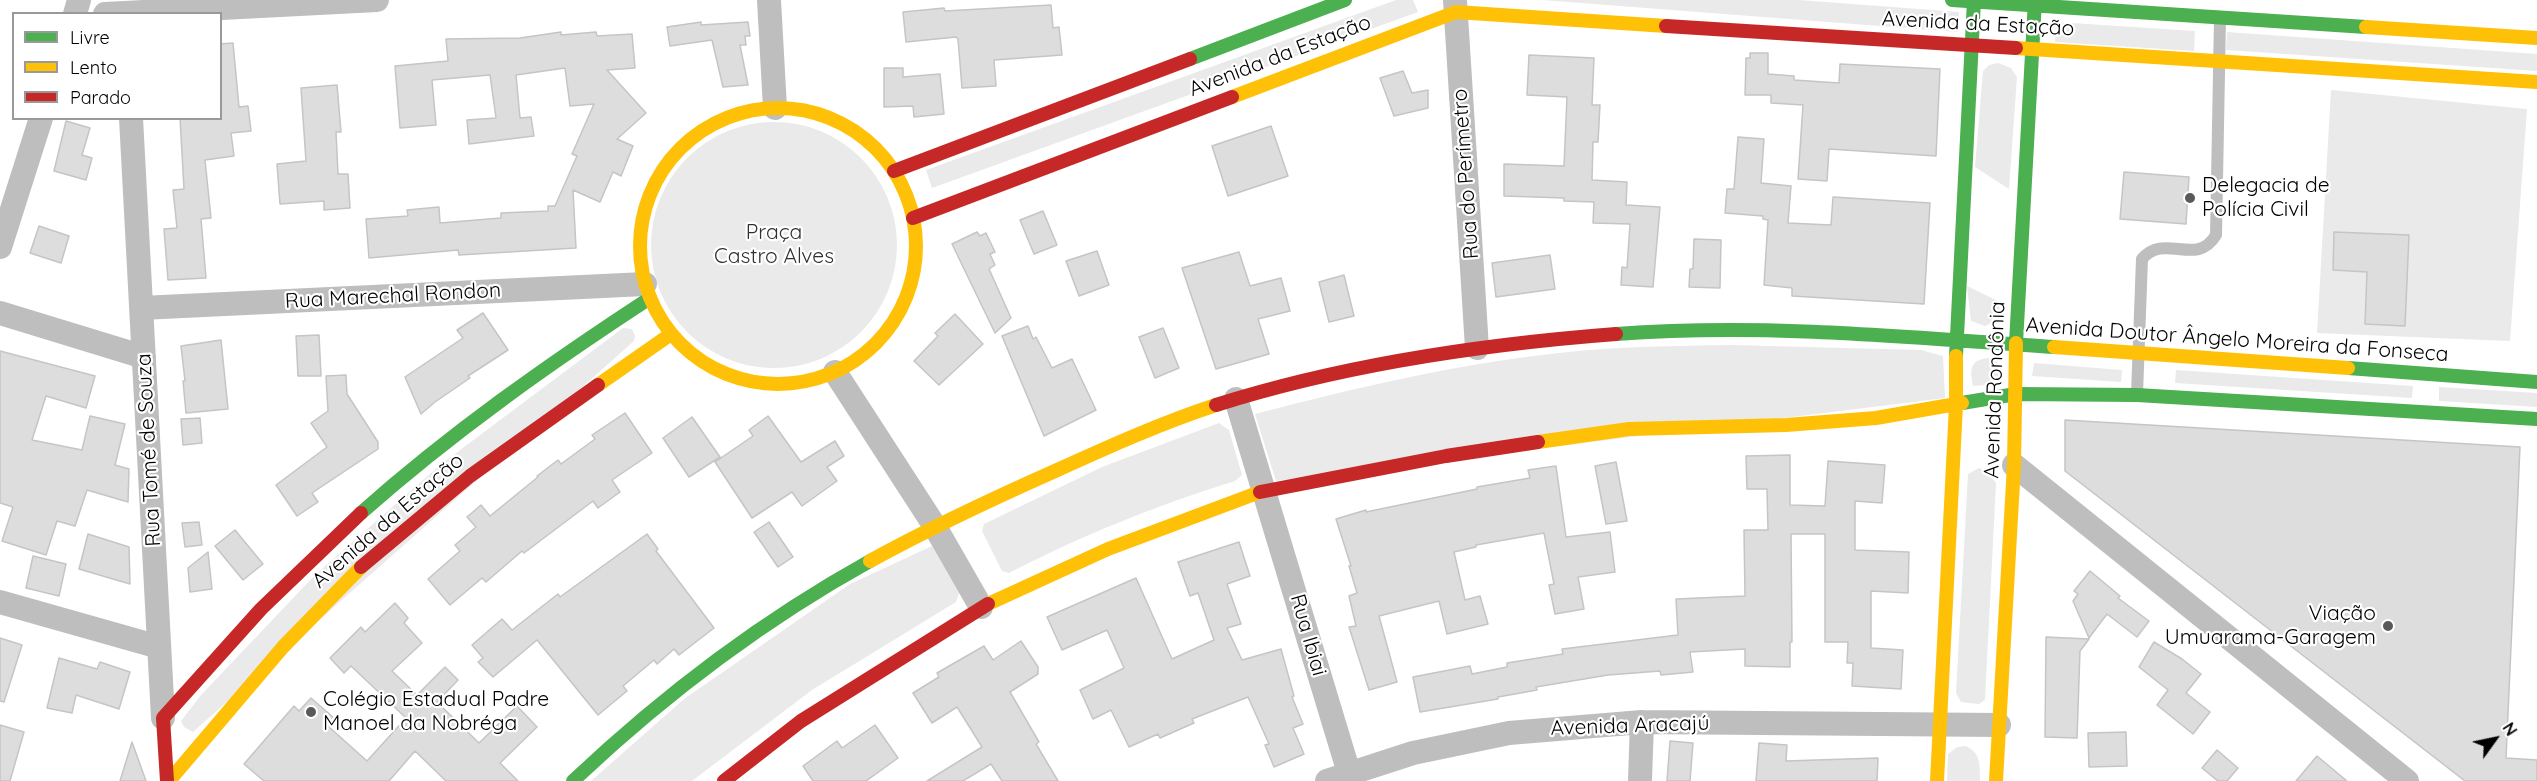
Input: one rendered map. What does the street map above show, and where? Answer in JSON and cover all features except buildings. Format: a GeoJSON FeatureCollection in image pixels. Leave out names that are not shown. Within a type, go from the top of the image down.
{"type":"FeatureCollection","features":[{"type":"Feature","properties":{"kind":"street"},"geometry":{"type":"LineString","coordinates":[[121,10],[377,0]]}},
{"type":"Feature","properties":{"kind":"street"},"geometry":{"type":"LineString","coordinates":[[769,0],[775,108]]}},
{"type":"Feature","properties":{"kind":"street","name":"Avenida da Estação"},"geometry":{"type":"LineString","coordinates":[[894,171],[1345,0]]}},
{"type":"Feature","properties":{"kind":"street","name":"Avenida da Estação"},"geometry":{"type":"LineString","coordinates":[[1951,0],[2035,3],[2537,38]]}},
{"type":"Feature","properties":{"kind":"street","name":"Avenida Rondônia"},"geometry":{"type":"LineString","coordinates":[[1937,781],[1956,405],[1956,340],[1974,1]]}},
{"type":"Feature","properties":{"kind":"street","name":"Avenida Rondônia"},"geometry":{"type":"LineString","coordinates":[[1996,781],[2014,465],[2016,345],[2035,3]]}},
{"type":"Feature","properties":{"kind":"street","name":"Avenida da Estação"},"geometry":{"type":"LineString","coordinates":[[913,218],[1455,6],[1971,45],[2537,82]]}},
{"type":"Feature","properties":{"kind":"street","name":"Rua do Perímetro"},"geometry":{"type":"LineString","coordinates":[[1455,6],[1477,348]]}},
{"type":"Feature","properties":{"kind":"street"},"geometry":{"type":"LineString","coordinates":[[775,108],[798,109],[821,114],[842,124],[862,137],[894,171],[906,194],[913,218],[916,244],[914,271],[903,305],[894,321],[878,342],[858,359],[835,372],[806,382],[776,385],[747,381],[710,366],[693,355],[671,334],[647,291],[640,256],[640,228],[647,201],[658,175],[675,153],[696,134],[712,124],[747,111],[775,108]]}},
{"type":"Feature","properties":{"kind":"street"},"geometry":{"type":"LineString","coordinates":[[0,247],[40,120]]}},
{"type":"Feature","properties":{"kind":"street","name":"Rua Tomé de Souza"},"geometry":{"type":"LineString","coordinates":[[131,120],[162,718],[168,781]]}},
{"type":"Feature","properties":{"kind":"street","name":"Avenida da Estação"},"geometry":{"type":"LineString","coordinates":[[162,718],[293,576],[377,497],[492,405],[647,291]]}},
{"type":"Feature","properties":{"kind":"street","name":"Rua Marechal Rondon"},"geometry":{"type":"LineString","coordinates":[[141,308],[647,291]]}},
{"type":"Feature","properties":{"kind":"street"},"geometry":{"type":"LineString","coordinates":[[0,313],[144,357]]}},
{"type":"Feature","properties":{"kind":"street","name":"Avenida Doutor Ângelo Moreira da Fonseca"},"geometry":{"type":"LineString","coordinates":[[573,781],[607,747],[668,694],[737,642],[810,594],[934,525],[1150,429],[1236,399],[1320,377],[1477,348],[1629,333],[1764,330],[1956,340],[2427,379],[2537,382]]}},
{"type":"Feature","properties":{"kind":"street","name":"Avenida da Estação"},"geometry":{"type":"LineString","coordinates":[[168,781],[276,654],[356,571],[459,483],[671,334]]}},
{"type":"Feature","properties":{"kind":"street"},"geometry":{"type":"LineString","coordinates":[[835,372],[934,525],[981,607]]}},
{"type":"Feature","properties":{"kind":"street"},"geometry":{"type":"LineString","coordinates":[[724,781],[801,721],[981,607],[1108,549],[1265,490],[1446,456],[1629,429],[1786,425],[1876,418],[2016,394],[2137,395],[2425,406],[2537,419]]}},
{"type":"Feature","properties":{"kind":"street","name":"Rua Ibiai"},"geometry":{"type":"LineString","coordinates":[[1236,399],[1265,490],[1341,778]]}},
{"type":"Feature","properties":{"kind":"street"},"geometry":{"type":"LineString","coordinates":[[2014,465],[2407,781]]}},
{"type":"Feature","properties":{"kind":"street"},"geometry":{"type":"LineString","coordinates":[[0,602],[159,647]]}},
{"type":"Feature","properties":{"kind":"street"},"geometry":{"type":"LineString","coordinates":[[1640,781],[1642,722]]}},
{"type":"Feature","properties":{"kind":"street","name":"Avenida Aracajú"},"geometry":{"type":"LineString","coordinates":[[1341,778],[1413,753],[1509,733],[1642,722],[1999,725]]}},
{"type":"Feature","properties":{"kind":"lane"},"geometry":{"type":"LineString","coordinates":[[2137,395],[2142,259],[2148,251],[2156,248],[2200,251],[2211,245],[2216,235],[2220,17]]}},
{"type":"Feature","properties":{"kind":"green space"},"geometry":{"type":"Polygon","coordinates":[[[1396,0],[1413,0],[1418,12],[932,188],[926,170],[1396,0]]]}},
{"type":"Feature","properties":{"kind":"green space"},"geometry":{"type":"Polygon","coordinates":[[[1542,0],[1799,0],[1959,12],[1958,32],[1542,0]]]}},
{"type":"Feature","properties":{"kind":"green space"},"geometry":{"type":"Polygon","coordinates":[[[2056,22],[2195,31],[2194,51],[2055,42],[2056,22]]]}},
{"type":"Feature","properties":{"kind":"green space"},"geometry":{"type":"Polygon","coordinates":[[[2227,32],[2537,54],[2537,71],[2226,50],[2227,32]]]}},
{"type":"Feature","properties":{"kind":"green space"},"geometry":{"type":"Polygon","coordinates":[[[1998,63],[2011,68],[2017,77],[2009,189],[1975,167],[1983,71],[1989,65],[1998,63]]]}},
{"type":"Feature","properties":{"kind":"green space"},"geometry":{"type":"Polygon","coordinates":[[[2331,90],[2527,109],[2510,341],[2317,333],[2331,90]]]}},
{"type":"Feature","properties":{"kind":"green space","name":"Praça Castro Alves"},"geometry":{"type":"Polygon","coordinates":[[[762,122],[786,122],[810,127],[832,136],[861,158],[883,187],[888,198],[895,221],[897,245],[895,269],[888,292],[883,303],[861,332],[832,354],[810,363],[786,368],[762,368],[738,363],[716,354],[696,340],[679,323],[665,303],[656,281],[651,257],[651,233],[656,209],[665,187],[679,167],[696,150],[716,136],[738,127],[762,122]]]}},
{"type":"Feature","properties":{"kind":"green space"},"geometry":{"type":"Polygon","coordinates":[[[1967,286],[2000,302],[1999,319],[1985,326],[1971,321],[1967,286]]]}},
{"type":"Feature","properties":{"kind":"green space"},"geometry":{"type":"Polygon","coordinates":[[[623,328],[632,329],[635,336],[634,341],[193,732],[184,727],[181,721],[201,695],[315,575],[440,465],[623,328]]]}},
{"type":"Feature","properties":{"kind":"green space"},"geometry":{"type":"Polygon","coordinates":[[[1732,345],[1921,350],[1943,356],[1945,398],[1276,481],[1255,414],[1406,378],[1520,358],[1602,349],[1732,345]]]}},
{"type":"Feature","properties":{"kind":"green space"},"geometry":{"type":"Polygon","coordinates":[[[1988,358],[1997,362],[2001,367],[2002,384],[1973,386],[1972,367],[1977,361],[1988,358]]]}},
{"type":"Feature","properties":{"kind":"green space"},"geometry":{"type":"Polygon","coordinates":[[[2034,363],[2122,370],[2121,382],[2032,376],[2034,363]]]}},
{"type":"Feature","properties":{"kind":"green space"},"geometry":{"type":"Polygon","coordinates":[[[2176,370],[2413,386],[2412,398],[2175,383],[2176,370]]]}},
{"type":"Feature","properties":{"kind":"green space"},"geometry":{"type":"Polygon","coordinates":[[[2439,387],[2537,393],[2537,407],[2439,401],[2439,387]]]}},
{"type":"Feature","properties":{"kind":"green space"},"geometry":{"type":"Polygon","coordinates":[[[1219,423],[1229,430],[1242,475],[1235,481],[1120,522],[1009,573],[1002,571],[982,531],[984,524],[1102,467],[1219,423]]]}},
{"type":"Feature","properties":{"kind":"green space"},"geometry":{"type":"Polygon","coordinates":[[[1979,468],[1989,473],[1996,483],[1985,700],[1979,704],[1961,702],[1956,693],[1968,474],[1979,468]]]}},
{"type":"Feature","properties":{"kind":"green space"},"geometry":{"type":"Polygon","coordinates":[[[932,546],[959,593],[956,602],[812,690],[692,781],[591,781],[684,699],[850,584],[932,546]]]}},
{"type":"Feature","properties":{"kind":"green space"},"geometry":{"type":"Polygon","coordinates":[[[1966,746],[1977,756],[1980,765],[1980,781],[1947,781],[1948,754],[1957,747],[1966,746]]]}},
{"type":"Feature","properties":{"kind":"traffic: fast"},"geometry":{"type":"LineString","coordinates":[[1190,59],[1345,0]]}},
{"type":"Feature","properties":{"kind":"traffic: fast"},"geometry":{"type":"LineString","coordinates":[[1952,0],[2366,27]]}},
{"type":"Feature","properties":{"kind":"traffic: fast"},"geometry":{"type":"LineString","coordinates":[[1956,356],[1974,0]]}},
{"type":"Feature","properties":{"kind":"traffic: fast"},"geometry":{"type":"LineString","coordinates":[[2016,343],[2035,0]]}},
{"type":"Feature","properties":{"kind":"traffic: fast"},"geometry":{"type":"LineString","coordinates":[[361,513],[501,400],[650,298]]}},
{"type":"Feature","properties":{"kind":"traffic: fast"},"geometry":{"type":"LineString","coordinates":[[1616,334],[1671,331],[1780,331],[2054,347]]}},
{"type":"Feature","properties":{"kind":"traffic: fast"},"geometry":{"type":"LineString","coordinates":[[2348,368],[2537,382]]}},
{"type":"Feature","properties":{"kind":"traffic: fast"},"geometry":{"type":"LineString","coordinates":[[1962,403],[2016,394],[2137,395],[2537,419]]}},
{"type":"Feature","properties":{"kind":"traffic: fast"},"geometry":{"type":"LineString","coordinates":[[573,781],[642,719],[714,662],[790,609],[870,561]]}},
{"type":"Feature","properties":{"kind":"traffic: slow"},"geometry":{"type":"LineString","coordinates":[[1232,97],[1456,12],[1666,26]]}},
{"type":"Feature","properties":{"kind":"traffic: slow"},"geometry":{"type":"LineString","coordinates":[[2366,27],[2537,38]]}},
{"type":"Feature","properties":{"kind":"traffic: slow"},"geometry":{"type":"LineString","coordinates":[[2016,48],[2537,82]]}},
{"type":"Feature","properties":{"kind":"traffic: slow"},"geometry":{"type":"LineString","coordinates":[[778,108],[805,111],[831,119],[855,131],[876,148],[893,169],[905,193],[913,219],[916,246],[913,273],[905,299],[893,323],[876,344],[855,361],[831,373],[805,381],[778,384],[751,381],[725,373],[701,361],[680,344],[663,323],[651,299],[643,273],[640,246],[643,219],[651,193],[663,169],[680,148],[701,131],[725,119],[751,111],[778,108]]}},
{"type":"Feature","properties":{"kind":"traffic: slow"},"geometry":{"type":"LineString","coordinates":[[598,385],[671,334]]}},
{"type":"Feature","properties":{"kind":"traffic: slow"},"geometry":{"type":"LineString","coordinates":[[1996,781],[2014,465],[2016,343]]}},
{"type":"Feature","properties":{"kind":"traffic: slow"},"geometry":{"type":"LineString","coordinates":[[2054,347],[2348,368]]}},
{"type":"Feature","properties":{"kind":"traffic: slow"},"geometry":{"type":"LineString","coordinates":[[1937,781],[1956,405],[1956,356]]}},
{"type":"Feature","properties":{"kind":"traffic: slow"},"geometry":{"type":"LineString","coordinates":[[1538,442],[1629,429],[1786,425],[1876,418],[1962,403]]}},
{"type":"Feature","properties":{"kind":"traffic: slow"},"geometry":{"type":"LineString","coordinates":[[870,561],[938,525],[1031,482],[1135,436],[1216,405]]}},
{"type":"Feature","properties":{"kind":"traffic: slow"},"geometry":{"type":"LineString","coordinates":[[988,604],[1108,549],[1260,492]]}},
{"type":"Feature","properties":{"kind":"traffic: slow"},"geometry":{"type":"LineString","coordinates":[[169,781],[283,647],[361,567]]}},
{"type":"Feature","properties":{"kind":"traffic: jam"},"geometry":{"type":"LineString","coordinates":[[1666,26],[2016,48]]}},
{"type":"Feature","properties":{"kind":"traffic: jam"},"geometry":{"type":"LineString","coordinates":[[894,171],[1190,59]]}},
{"type":"Feature","properties":{"kind":"traffic: jam"},"geometry":{"type":"LineString","coordinates":[[913,218],[1232,97]]}},
{"type":"Feature","properties":{"kind":"traffic: jam"},"geometry":{"type":"LineString","coordinates":[[1216,405],[1313,378],[1414,358],[1465,350],[1616,334]]}},
{"type":"Feature","properties":{"kind":"traffic: jam"},"geometry":{"type":"LineString","coordinates":[[361,567],[470,476],[598,385]]}},
{"type":"Feature","properties":{"kind":"traffic: jam"},"geometry":{"type":"LineString","coordinates":[[1260,492],[1446,456],[1538,442]]}},
{"type":"Feature","properties":{"kind":"traffic: jam"},"geometry":{"type":"LineString","coordinates":[[167,781],[163,718],[261,609],[361,513]]}},
{"type":"Feature","properties":{"kind":"traffic: jam"},"geometry":{"type":"LineString","coordinates":[[724,781],[801,721],[988,604]]}},
{"type":"Feature","properties":{"kind":"place","name":"Delegacia de Polícia Civil"},"geometry":{"type":"Point","coordinates":[2190,198]}},
{"type":"Feature","properties":{"kind":"place","name":"Viação Umuarama-Garagem"},"geometry":{"type":"Point","coordinates":[2388,626]}},
{"type":"Feature","properties":{"kind":"place","name":"Colégio Estadual Padre Manoel da Nobréga"},"geometry":{"type":"Point","coordinates":[311,712]}}]}
